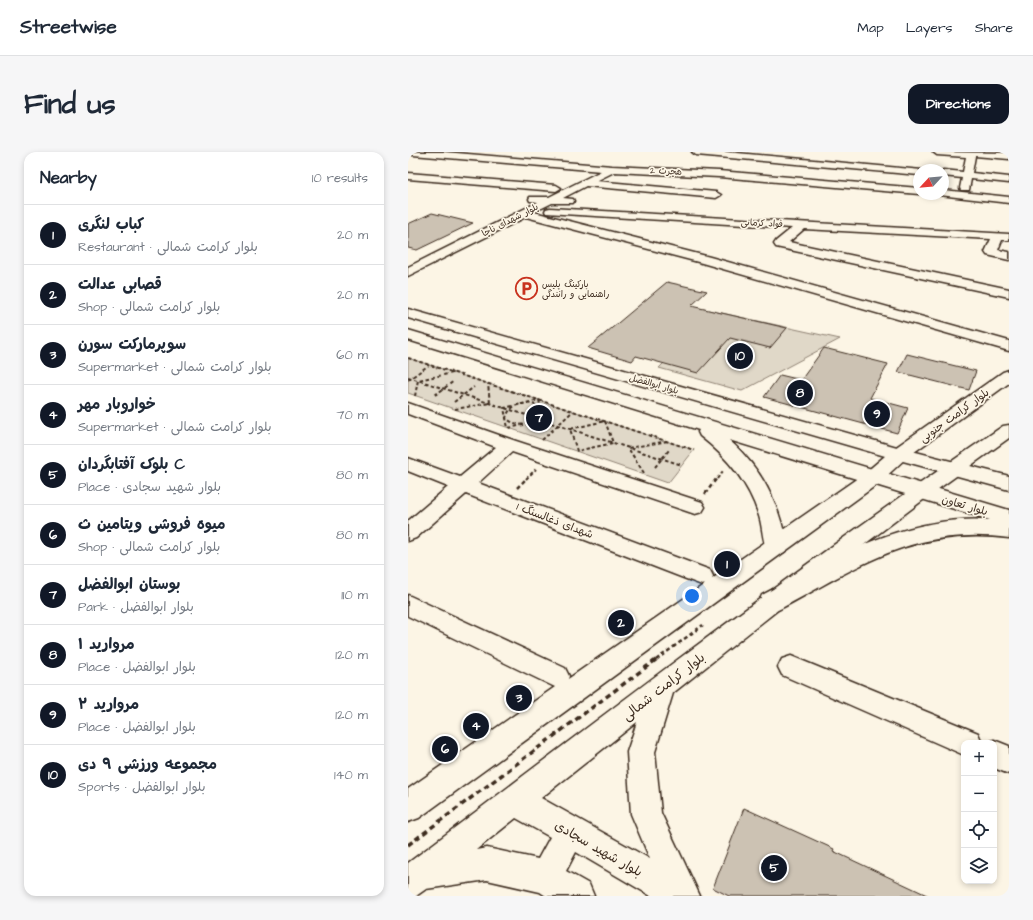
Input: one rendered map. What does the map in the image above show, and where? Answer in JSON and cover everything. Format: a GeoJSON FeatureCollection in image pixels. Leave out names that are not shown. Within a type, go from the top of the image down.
{"type":"FeatureCollection","features":[{"type":"Feature","properties":{"kind":"main road","name":"بلوار ابوالفضل"},"geometry":{"type":"LineString","coordinates":[[408,313],[955,469]]}},
{"type":"Feature","properties":{"kind":"main road"},"geometry":{"type":"LineString","coordinates":[[408,335],[872,478]]}},
{"type":"Feature","properties":{"kind":"main road"},"geometry":{"type":"LineString","coordinates":[[408,345],[452,348]]}},
{"type":"Feature","properties":{"kind":"main road"},"geometry":{"type":"LineString","coordinates":[[693,422],[718,439],[734,455],[757,485],[769,514],[776,546]]}},
{"type":"Feature","properties":{"kind":"main road"},"geometry":{"type":"LineString","coordinates":[[955,469],[1009,483]]}},
{"type":"Feature","properties":{"kind":"main road","name":"بلوار تعاون"},"geometry":{"type":"LineString","coordinates":[[872,478],[1009,518]]}},
{"type":"Feature","properties":{"kind":"main road"},"geometry":{"type":"LineString","coordinates":[[772,602],[870,550],[906,536],[946,529],[989,527],[1009,530]]}},
{"type":"Feature","properties":{"kind":"street","name":"هجرت 2"},"geometry":{"type":"LineString","coordinates":[[414,152],[612,169],[719,174],[913,190]]}},
{"type":"Feature","properties":{"kind":"street"},"geometry":{"type":"LineString","coordinates":[[696,152],[913,171]]}},
{"type":"Feature","properties":{"kind":"street"},"geometry":{"type":"LineString","coordinates":[[937,152],[1009,156]]}},
{"type":"Feature","properties":{"kind":"street"},"geometry":{"type":"LineString","coordinates":[[964,195],[971,153]]}},
{"type":"Feature","properties":{"kind":"street","name":"بلوار شهدای ناجا"},"geometry":{"type":"LineString","coordinates":[[408,272],[526,208],[557,188],[600,168]]}},
{"type":"Feature","properties":{"kind":"street","name":"بلوار شهدای ناجا"},"geometry":{"type":"LineString","coordinates":[[408,261],[526,208],[550,200],[612,169]]}},
{"type":"Feature","properties":{"kind":"street"},"geometry":{"type":"LineString","coordinates":[[949,174],[1009,180]]}},
{"type":"Feature","properties":{"kind":"street"},"geometry":{"type":"LineString","coordinates":[[408,176],[557,188]]}},
{"type":"Feature","properties":{"kind":"street"},"geometry":{"type":"LineString","coordinates":[[585,183],[716,195]]}},
{"type":"Feature","properties":{"kind":"street"},"geometry":{"type":"LineString","coordinates":[[949,194],[1009,200]]}},
{"type":"Feature","properties":{"kind":"street","name":"فواد کرمانی"},"geometry":{"type":"LineString","coordinates":[[550,200],[1009,227]]}},
{"type":"Feature","properties":{"kind":"street"},"geometry":{"type":"LineString","coordinates":[[526,208],[1009,346]]}},
{"type":"Feature","properties":{"kind":"street","name":"فواد کرمانی"},"geometry":{"type":"LineString","coordinates":[[526,208],[1003,237]]}},
{"type":"Feature","properties":{"kind":"street"},"geometry":{"type":"LineString","coordinates":[[802,225],[780,244],[1009,293]]}},
{"type":"Feature","properties":{"kind":"street"},"geometry":{"type":"LineString","coordinates":[[1003,237],[991,252],[1009,256]]}},
{"type":"Feature","properties":{"kind":"street","name":"بلوار کرامت جنوبی"},"geometry":{"type":"LineString","coordinates":[[872,478],[899,454],[1009,376]]}},
{"type":"Feature","properties":{"kind":"street"},"geometry":{"type":"LineString","coordinates":[[412,402],[509,436],[530,452],[695,507]]}},
{"type":"Feature","properties":{"kind":"street"},"geometry":{"type":"LineString","coordinates":[[955,469],[1009,430]]}},
{"type":"Feature","properties":{"kind":"street"},"geometry":{"type":"LineString","coordinates":[[408,533],[462,485],[509,436]]}},
{"type":"Feature","properties":{"kind":"street","name":"شهدای ذغالسنگ 1"},"geometry":{"type":"LineString","coordinates":[[408,464],[702,576]]}},
{"type":"Feature","properties":{"kind":"street","name":"بلوار کرامت شمالی"},"geometry":{"type":"LineString","coordinates":[[413,879],[772,602],[920,492],[955,469]]}},
{"type":"Feature","properties":{"kind":"street"},"geometry":{"type":"LineString","coordinates":[[408,807],[872,478]]}},
{"type":"Feature","properties":{"kind":"street"},"geometry":{"type":"LineString","coordinates":[[408,605],[556,676]]}},
{"type":"Feature","properties":{"kind":"street"},"geometry":{"type":"LineString","coordinates":[[791,667],[961,740]]}},
{"type":"Feature","properties":{"kind":"street"},"geometry":{"type":"LineString","coordinates":[[662,686],[640,752],[646,814],[682,896]]}},
{"type":"Feature","properties":{"kind":"street"},"geometry":{"type":"LineString","coordinates":[[997,755],[1009,760]]}},
{"type":"Feature","properties":{"kind":"street","name":"بلوار شهید سجادی"},"geometry":{"type":"LineString","coordinates":[[515,800],[682,896]]}},
{"type":"Feature","properties":{"kind":"street"},"geometry":{"type":"LineString","coordinates":[[546,877],[570,831]]}},
{"type":"Feature","properties":{"kind":"street"},"geometry":{"type":"LineString","coordinates":[[413,879],[487,864],[546,877],[577,896]]}},
{"type":"Feature","properties":{"kind":"path"},"geometry":{"type":"LineString","coordinates":[[408,358],[694,450]]}},
{"type":"Feature","properties":{"kind":"path"},"geometry":{"type":"LineString","coordinates":[[409,378],[429,365]]}},
{"type":"Feature","properties":{"kind":"path"},"geometry":{"type":"LineString","coordinates":[[418,380],[454,373]]}},
{"type":"Feature","properties":{"kind":"path"},"geometry":{"type":"LineString","coordinates":[[409,378],[682,465]]}},
{"type":"Feature","properties":{"kind":"path"},"geometry":{"type":"LineString","coordinates":[[412,402],[418,380]]}},
{"type":"Feature","properties":{"kind":"path"},"geometry":{"type":"LineString","coordinates":[[435,395],[454,381]]}},
{"type":"Feature","properties":{"kind":"path"},"geometry":{"type":"LineString","coordinates":[[488,384],[490,404]]}},
{"type":"Feature","properties":{"kind":"path"},"geometry":{"type":"LineString","coordinates":[[454,402],[474,386]]}},
{"type":"Feature","properties":{"kind":"path"},"geometry":{"type":"LineString","coordinates":[[504,408],[539,400]]}},
{"type":"Feature","properties":{"kind":"path"},"geometry":{"type":"LineString","coordinates":[[534,404],[539,400]]}},
{"type":"Feature","properties":{"kind":"path"},"geometry":{"type":"LineString","coordinates":[[539,400],[544,421]]}},
{"type":"Feature","properties":{"kind":"path"},"geometry":{"type":"LineString","coordinates":[[453,409],[490,404]]}},
{"type":"Feature","properties":{"kind":"path"},"geometry":{"type":"LineString","coordinates":[[506,418],[509,410],[521,404],[534,404],[542,410]]}},
{"type":"Feature","properties":{"kind":"path"},"geometry":{"type":"LineString","coordinates":[[504,408],[509,436]]}},
{"type":"Feature","properties":{"kind":"path"},"geometry":{"type":"LineString","coordinates":[[509,436],[526,424],[538,419],[542,410]]}},
{"type":"Feature","properties":{"kind":"path"},"geometry":{"type":"LineString","coordinates":[[530,452],[573,411]]}},
{"type":"Feature","properties":{"kind":"path"},"geometry":{"type":"LineString","coordinates":[[506,418],[513,424],[526,424],[544,421]]}},
{"type":"Feature","properties":{"kind":"path"},"geometry":{"type":"LineString","coordinates":[[570,430],[605,421]]}},
{"type":"Feature","properties":{"kind":"path"},"geometry":{"type":"LineString","coordinates":[[605,421],[613,443]]}},
{"type":"Feature","properties":{"kind":"path"},"geometry":{"type":"LineString","coordinates":[[509,436],[513,424]]}},
{"type":"Feature","properties":{"kind":"path"},"geometry":{"type":"LineString","coordinates":[[570,430],[577,451],[613,443]]}},
{"type":"Feature","properties":{"kind":"path"},"geometry":{"type":"LineString","coordinates":[[628,448],[668,441]]}},
{"type":"Feature","properties":{"kind":"path"},"geometry":{"type":"LineString","coordinates":[[628,448],[646,475]]}},
{"type":"Feature","properties":{"kind":"path"},"geometry":{"type":"LineString","coordinates":[[655,467],[669,450]]}},
{"type":"Feature","properties":{"kind":"path"},"geometry":{"type":"LineString","coordinates":[[695,507],[734,455]]}},
{"type":"Feature","properties":{"kind":"path"},"geometry":{"type":"LineString","coordinates":[[503,500],[549,458]]}},
{"type":"Feature","properties":{"kind":"path"},"geometry":{"type":"LineString","coordinates":[[408,845],[708,621]]}},
{"type":"Feature","properties":{"kind":"shaded area"},"geometry":{"type":"Polygon","coordinates":[[[699,308],[840,339],[742,391],[659,368],[696,331],[699,308]]]}},
{"type":"Feature","properties":{"kind":"shaded area"},"geometry":{"type":"Polygon","coordinates":[[[408,358],[694,450],[668,483],[408,393],[408,358]]]}},
{"type":"Feature","properties":{"kind":"building"},"geometry":{"type":"Polygon","coordinates":[[[432,213],[473,223],[417,250],[408,248],[408,224],[432,213]]]}},
{"type":"Feature","properties":{"kind":"building"},"geometry":{"type":"Polygon","coordinates":[[[667,282],[707,291],[691,306],[787,328],[770,348],[730,338],[698,373],[636,356],[632,361],[588,348],[667,282]]]}},
{"type":"Feature","properties":{"kind":"building"},"geometry":{"type":"Polygon","coordinates":[[[824,348],[888,364],[870,398],[908,408],[897,433],[764,397],[780,375],[801,380],[824,348]]]}},
{"type":"Feature","properties":{"kind":"building"},"geometry":{"type":"Polygon","coordinates":[[[907,354],[976,371],[969,390],[898,372],[907,354]]]}},
{"type":"Feature","properties":{"kind":"building"},"geometry":{"type":"Polygon","coordinates":[[[744,808],[834,849],[833,851],[929,896],[729,896],[713,888],[744,808]]]}},
{"type":"Feature","properties":{"kind":"place","name":"پارکینگ پلیس راهنمایی و رانندگی"},"geometry":{"type":"Point","coordinates":[526,289]}},
{"type":"Feature","properties":{"kind":"place","name":"مجموعه ورزشی ۹ دی"},"geometry":{"type":"Point","coordinates":[740,356]}},
{"type":"Feature","properties":{"kind":"place","name":"مروارید ۱"},"geometry":{"type":"Point","coordinates":[800,393]}},
{"type":"Feature","properties":{"kind":"place","name":"مروارید ۲"},"geometry":{"type":"Point","coordinates":[877,414]}},
{"type":"Feature","properties":{"kind":"place","name":"بوستان ابوالفضل"},"geometry":{"type":"Point","coordinates":[539,418]}},
{"type":"Feature","properties":{"kind":"place","name":"کباب لنگری"},"geometry":{"type":"Point","coordinates":[727,564]}},
{"type":"Feature","properties":{"kind":"place","name":"قصابی عدالت"},"geometry":{"type":"Point","coordinates":[621,623]}},
{"type":"Feature","properties":{"kind":"place","name":"سوپرمارکت سورن"},"geometry":{"type":"Point","coordinates":[519,698]}},
{"type":"Feature","properties":{"kind":"place","name":"خواروبار مهر"},"geometry":{"type":"Point","coordinates":[476,726]}},
{"type":"Feature","properties":{"kind":"place","name":"میوه فروشی ویتامین ث"},"geometry":{"type":"Point","coordinates":[445,749]}},
{"type":"Feature","properties":{"kind":"place","name":"بلوک آفتابگردان C"},"geometry":{"type":"Point","coordinates":[774,868]}}]}
